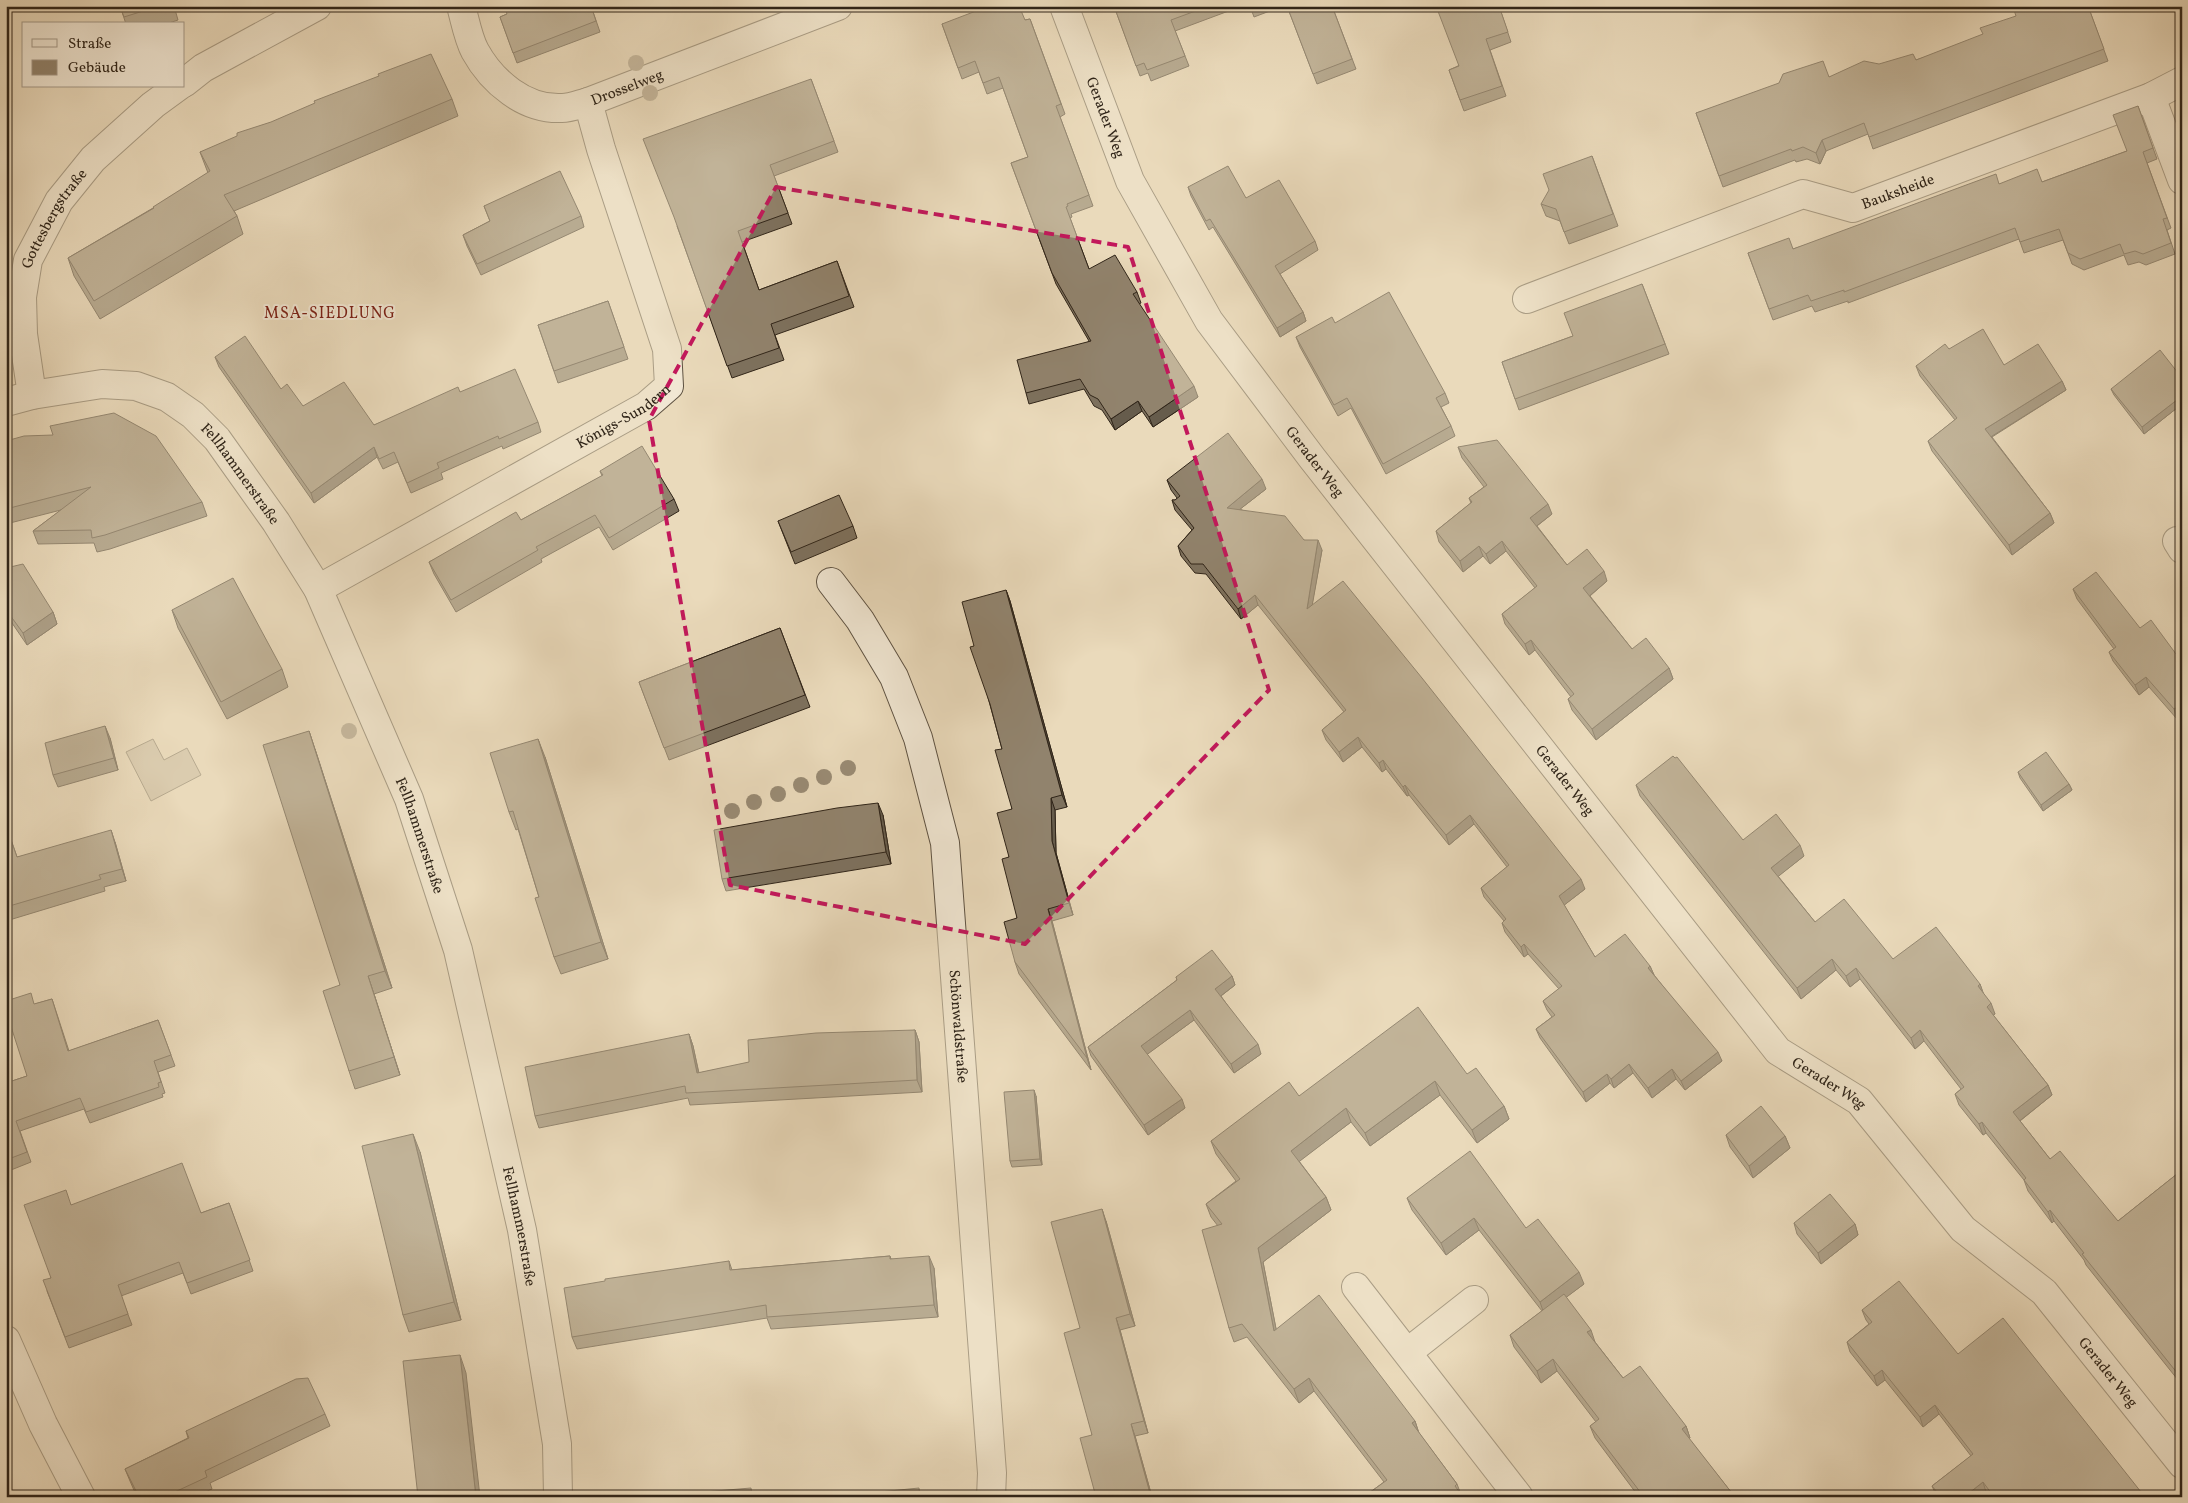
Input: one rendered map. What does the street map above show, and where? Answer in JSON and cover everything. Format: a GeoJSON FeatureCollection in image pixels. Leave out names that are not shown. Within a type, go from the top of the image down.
{"type":"FeatureCollection","features":[{"type":"Feature","properties":{"kind":"street"},"geometry":{"type":"LineString","coordinates":[[185,82],[203,68],[317,6]]}},
{"type":"Feature","properties":{"kind":"street","name":"Drosselweg"},"geometry":{"type":"LineString","coordinates":[[461,6],[475,50],[497,81],[521,98],[540,107],[563,108],[588,102],[838,6]]}},
{"type":"Feature","properties":{"kind":"street","name":"Gerader Weg"},"geometry":{"type":"LineString","coordinates":[[1064,6],[1130,181],[1209,321],[1312,458],[1778,1051],[1859,1101],[1963,1228],[2044,1292],[2182,1464]]}},
{"type":"Feature","properties":{"kind":"street","name":"Bauksheide"},"geometry":{"type":"LineString","coordinates":[[1527,299],[1803,194],[1853,208],[2151,97],[2182,81]]}},
{"type":"Feature","properties":{"kind":"street","name":"Gottesbergstraße"},"geometry":{"type":"LineString","coordinates":[[32,395],[23,334],[22,297],[28,260],[59,202],[94,159],[153,105],[176,88]]}},
{"type":"Feature","properties":{"kind":"street"},"geometry":{"type":"LineString","coordinates":[[2151,97],[2182,180]]}},
{"type":"Feature","properties":{"kind":"street","name":"Königs-Sundern"},"geometry":{"type":"LineString","coordinates":[[318,589],[646,406],[669,386],[667,349],[601,149],[588,102]]}},
{"type":"Feature","properties":{"kind":"street","name":"Fellhammerstraße"},"geometry":{"type":"LineString","coordinates":[[6,402],[32,395],[102,384],[136,386],[167,396],[193,415],[217,439],[276,522],[318,589],[409,799],[458,950],[522,1230],[557,1444],[558,1497]]}},
{"type":"Feature","properties":{"kind":"street","name":"Schönwaldstraße"},"geometry":{"type":"LineString","coordinates":[[831,582],[860,620],[894,677],[918,738],[945,842],[992,1473],[991,1497]]}},
{"type":"Feature","properties":{"kind":"street"},"geometry":{"type":"LineString","coordinates":[[1356,1287],[1519,1497]]}},
{"type":"Feature","properties":{"kind":"street"},"geometry":{"type":"LineString","coordinates":[[1408,1352],[1474,1300]]}},
{"type":"Feature","properties":{"kind":"street"},"geometry":{"type":"LineString","coordinates":[[6,1340],[43,1424],[81,1497]]}},
{"type":"Feature","properties":{"kind":"highlighted area"},"geometry":{"type":"Polygon","coordinates":[[[776,187],[1128,247],[1269,690],[1025,944],[730,885],[649,420],[776,187]]]}},
{"type":"Feature","properties":{"kind":"shaded area"},"geometry":{"type":"Polygon","coordinates":[[[153,739],[164,760],[187,748],[201,775],[151,801],[126,752],[153,739]]]}},
{"type":"Feature","properties":{"kind":"building"},"geometry":{"type":"Polygon","coordinates":[[[120,6],[159,6],[124,17],[120,6]]]}},
{"type":"Feature","properties":{"kind":"building"},"geometry":{"type":"Polygon","coordinates":[[[504,6],[591,6],[596,21],[513,53],[500,17],[507,14],[504,6]]]}},
{"type":"Feature","properties":{"kind":"building"},"geometry":{"type":"Polygon","coordinates":[[[989,6],[1019,6],[1025,20],[1030,19],[1061,104],[1056,106],[1089,195],[1067,204],[1068,206],[1066,207],[1089,269],[1115,255],[1137,292],[1133,294],[1194,386],[1149,417],[1138,401],[1111,419],[1098,399],[1090,395],[1080,379],[1026,393],[1017,360],[1091,341],[1052,273],[1011,163],[1028,157],[999,77],[983,83],[975,61],[958,68],[942,24],[989,6]]]}},
{"type":"Feature","properties":{"kind":"building"},"geometry":{"type":"Polygon","coordinates":[[[1114,6],[1209,6],[1171,20],[1185,56],[1147,70],[1144,63],[1136,66],[1114,6]]]}},
{"type":"Feature","properties":{"kind":"building"},"geometry":{"type":"Polygon","coordinates":[[[1287,6],[1332,6],[1352,59],[1313,74],[1287,6]]]}},
{"type":"Feature","properties":{"kind":"building"},"geometry":{"type":"Polygon","coordinates":[[[1436,6],[1499,6],[1508,32],[1486,39],[1502,86],[1460,100],[1449,70],[1459,66],[1436,6]]]}},
{"type":"Feature","properties":{"kind":"building"},"geometry":{"type":"Polygon","coordinates":[[[2025,6],[2088,6],[2104,49],[1869,137],[1864,123],[1822,140],[1816,153],[1803,147],[1792,151],[1791,149],[1719,176],[1696,113],[1779,83],[1783,74],[1823,61],[1829,77],[1864,61],[1879,64],[1913,54],[1916,60],[1983,34],[1980,28],[2016,16],[2014,10],[2025,6]]]}},
{"type":"Feature","properties":{"kind":"building"},"geometry":{"type":"Polygon","coordinates":[[[431,54],[452,99],[224,195],[237,216],[94,301],[68,258],[154,208],[210,171],[200,152],[237,136],[237,133],[271,122],[315,103],[314,101],[431,54]]]}},
{"type":"Feature","properties":{"kind":"building"},"geometry":{"type":"Polygon","coordinates":[[[811,79],[834,141],[770,165],[788,213],[738,231],[759,290],[837,261],[849,296],[771,324],[779,348],[727,366],[674,217],[643,139],[811,79]]]}},
{"type":"Feature","properties":{"kind":"building"},"geometry":{"type":"Polygon","coordinates":[[[2138,106],[2153,148],[2143,152],[2167,218],[2163,219],[2171,243],[2143,254],[2135,251],[2124,254],[2120,244],[2080,259],[2068,253],[2059,229],[2020,242],[2015,228],[1844,292],[1844,290],[1811,301],[1808,295],[1769,309],[1748,253],[1789,238],[1793,249],[1996,174],[1999,184],[2037,169],[2042,182],[2127,151],[2113,115],[2138,106]]]}},
{"type":"Feature","properties":{"kind":"building"},"geometry":{"type":"Polygon","coordinates":[[[1592,156],[1613,214],[1564,232],[1556,209],[1541,204],[1549,190],[1543,174],[1592,156]]]}},
{"type":"Feature","properties":{"kind":"building"},"geometry":{"type":"Polygon","coordinates":[[[1228,166],[1246,198],[1279,180],[1315,241],[1275,266],[1303,312],[1277,328],[1210,219],[1206,221],[1188,187],[1228,166]]]}},
{"type":"Feature","properties":{"kind":"building"},"geometry":{"type":"Polygon","coordinates":[[[560,171],[581,216],[477,264],[463,235],[490,221],[484,206],[560,171]]]}},
{"type":"Feature","properties":{"kind":"building"},"geometry":{"type":"Polygon","coordinates":[[[1642,284],[1665,344],[1515,399],[1502,362],[1573,336],[1564,313],[1642,284]]]}},
{"type":"Feature","properties":{"kind":"building"},"geometry":{"type":"Polygon","coordinates":[[[1389,292],[1445,393],[1436,398],[1451,426],[1383,464],[1347,398],[1334,405],[1296,337],[1332,317],[1335,323],[1389,292]]]}},
{"type":"Feature","properties":{"kind":"building"},"geometry":{"type":"Polygon","coordinates":[[[608,301],[624,347],[554,371],[538,325],[608,301]]]}},
{"type":"Feature","properties":{"kind":"building"},"geometry":{"type":"Polygon","coordinates":[[[1983,329],[2004,365],[2038,344],[2062,381],[1985,429],[2050,513],[2009,545],[1928,441],[1957,418],[1916,366],[1945,344],[1949,349],[1983,329]]]}},
{"type":"Feature","properties":{"kind":"building"},"geometry":{"type":"Polygon","coordinates":[[[245,336],[281,389],[287,384],[303,406],[344,382],[374,425],[458,387],[460,392],[515,369],[538,422],[499,439],[498,436],[437,463],[439,468],[407,483],[394,452],[379,459],[374,447],[311,493],[215,357],[245,336]]]}},
{"type":"Feature","properties":{"kind":"building"},"geometry":{"type":"Polygon","coordinates":[[[2160,350],[2182,378],[2182,396],[2142,427],[2111,389],[2160,350]]]}},
{"type":"Feature","properties":{"kind":"building"},"geometry":{"type":"Polygon","coordinates":[[[114,413],[156,436],[202,502],[92,538],[91,530],[33,531],[91,487],[6,509],[6,441],[24,436],[53,435],[50,426],[114,413]]]}},
{"type":"Feature","properties":{"kind":"building"},"geometry":{"type":"Polygon","coordinates":[[[1228,433],[1262,479],[1227,508],[1285,516],[1304,540],[1318,540],[1307,609],[1343,581],[1581,879],[1559,896],[1595,957],[1625,934],[1650,966],[1648,968],[1718,1052],[1681,1081],[1672,1069],[1648,1088],[1629,1064],[1611,1079],[1607,1074],[1583,1092],[1536,1029],[1555,1015],[1543,1001],[1562,986],[1524,944],[1521,947],[1502,923],[1506,919],[1481,888],[1509,865],[1470,815],[1446,835],[1405,785],[1403,787],[1383,760],[1379,763],[1358,737],[1339,752],[1322,730],[1346,710],[1255,595],[1238,609],[1203,564],[1191,564],[1178,546],[1194,528],[1172,500],[1180,496],[1167,480],[1228,433]]]}},
{"type":"Feature","properties":{"kind":"building"},"geometry":{"type":"Polygon","coordinates":[[[1497,440],[1548,504],[1530,518],[1567,565],[1587,549],[1604,571],[1583,588],[1632,649],[1646,638],[1669,668],[1592,729],[1568,699],[1574,694],[1531,640],[1525,644],[1502,614],[1537,586],[1502,541],[1486,554],[1479,546],[1460,561],[1436,531],[1472,502],[1469,498],[1487,485],[1458,447],[1497,440]]]}},
{"type":"Feature","properties":{"kind":"building"},"geometry":{"type":"Polygon","coordinates":[[[642,446],[674,499],[609,538],[595,515],[536,547],[538,550],[451,600],[429,562],[516,512],[521,520],[603,475],[600,471],[642,446]]]}},
{"type":"Feature","properties":{"kind":"building"},"geometry":{"type":"Polygon","coordinates":[[[839,495],[853,526],[791,552],[778,521],[839,495]]]}},
{"type":"Feature","properties":{"kind":"building"},"geometry":{"type":"Polygon","coordinates":[[[23,564],[53,612],[23,633],[6,612],[6,568],[23,564]]]}},
{"type":"Feature","properties":{"kind":"building"},"geometry":{"type":"Polygon","coordinates":[[[2096,572],[2140,628],[2151,620],[2176,654],[2182,649],[2182,715],[2176,708],[2174,709],[2146,677],[2135,685],[2109,652],[2116,647],[2073,589],[2096,572]]]}},
{"type":"Feature","properties":{"kind":"building"},"geometry":{"type":"Polygon","coordinates":[[[233,578],[282,669],[221,702],[172,610],[233,578]]]}},
{"type":"Feature","properties":{"kind":"building"},"geometry":{"type":"Polygon","coordinates":[[[1006,590],[1062,795],[1051,798],[1052,841],[1069,903],[1048,909],[1087,1058],[1015,962],[1004,922],[1017,918],[1002,859],[1009,857],[997,813],[1012,809],[995,750],[1002,749],[990,704],[970,647],[974,646],[962,602],[1006,590]]]}},
{"type":"Feature","properties":{"kind":"building"},"geometry":{"type":"Polygon","coordinates":[[[780,628],[805,695],[664,748],[639,682],[780,628]]]}},
{"type":"Feature","properties":{"kind":"building"},"geometry":{"type":"Polygon","coordinates":[[[105,726],[114,758],[53,775],[45,743],[105,726]]]}},
{"type":"Feature","properties":{"kind":"building"},"geometry":{"type":"Polygon","coordinates":[[[309,731],[385,971],[368,976],[394,1057],[349,1071],[323,991],[340,985],[263,745],[309,731]]]}},
{"type":"Feature","properties":{"kind":"building"},"geometry":{"type":"Polygon","coordinates":[[[538,739],[601,942],[554,957],[535,898],[539,897],[513,811],[509,812],[490,753],[538,739]]]}},
{"type":"Feature","properties":{"kind":"building"},"geometry":{"type":"Polygon","coordinates":[[[2046,752],[2069,784],[2041,805],[2018,772],[2046,752]]]}},
{"type":"Feature","properties":{"kind":"building"},"geometry":{"type":"Polygon","coordinates":[[[1673,756],[1677,757],[1743,840],[1776,814],[1800,845],[1771,868],[1815,922],[1844,899],[1893,959],[1936,927],[1980,984],[1978,986],[1991,1003],[1987,1007],[2048,1085],[2013,1112],[2050,1159],[2060,1151],[2118,1221],[2182,1170],[2182,1379],[2082,1254],[2084,1253],[2050,1210],[2048,1212],[2024,1180],[2026,1178],[1982,1122],[1979,1124],[1955,1094],[1964,1087],[1920,1030],[1911,1038],[1856,968],[1846,976],[1832,959],[1797,988],[1636,785],[1673,756]]]}},
{"type":"Feature","properties":{"kind":"building"},"geometry":{"type":"Polygon","coordinates":[[[878,803],[886,852],[722,879],[714,830],[837,808],[878,803]]]}},
{"type":"Feature","properties":{"kind":"building"},"geometry":{"type":"Polygon","coordinates":[[[6,826],[17,857],[111,830],[122,869],[99,875],[101,879],[6,907],[6,826]]]}},
{"type":"Feature","properties":{"kind":"building"},"geometry":{"type":"Polygon","coordinates":[[[1212,950],[1232,976],[1215,989],[1258,1044],[1231,1064],[1190,1010],[1141,1046],[1182,1099],[1144,1125],[1088,1047],[1177,980],[1176,977],[1212,950]]]}},
{"type":"Feature","properties":{"kind":"building"},"geometry":{"type":"Polygon","coordinates":[[[31,993],[34,1004],[52,999],[68,1051],[158,1020],[171,1055],[154,1061],[161,1082],[158,1083],[159,1087],[86,1112],[80,1098],[16,1121],[27,1152],[6,1160],[6,1083],[27,1076],[6,1011],[6,1001],[31,993]]]}},
{"type":"Feature","properties":{"kind":"building"},"geometry":{"type":"Polygon","coordinates":[[[1418,1007],[1467,1074],[1476,1068],[1504,1106],[1472,1130],[1435,1081],[1365,1133],[1346,1108],[1291,1151],[1326,1197],[1258,1248],[1274,1331],[1319,1295],[1415,1421],[1412,1423],[1457,1484],[1455,1486],[1463,1497],[1372,1497],[1369,1493],[1387,1480],[1309,1378],[1294,1389],[1242,1324],[1229,1328],[1202,1230],[1222,1224],[1206,1204],[1240,1179],[1211,1141],[1289,1082],[1299,1096],[1418,1007]]]}},
{"type":"Feature","properties":{"kind":"building"},"geometry":{"type":"Polygon","coordinates":[[[915,1030],[917,1080],[686,1093],[685,1086],[535,1116],[525,1067],[689,1034],[697,1073],[749,1062],[748,1040],[816,1033],[915,1030]]]}},
{"type":"Feature","properties":{"kind":"building"},"geometry":{"type":"Polygon","coordinates":[[[1034,1090],[1040,1159],[1010,1161],[1004,1092],[1034,1090]]]}},
{"type":"Feature","properties":{"kind":"building"},"geometry":{"type":"Polygon","coordinates":[[[1761,1106],[1785,1136],[1749,1166],[1726,1135],[1761,1106]]]}},
{"type":"Feature","properties":{"kind":"building"},"geometry":{"type":"Polygon","coordinates":[[[413,1134],[454,1302],[403,1315],[362,1146],[413,1134]]]}},
{"type":"Feature","properties":{"kind":"building"},"geometry":{"type":"Polygon","coordinates":[[[1470,1151],[1526,1228],[1538,1219],[1579,1272],[1540,1302],[1474,1218],[1441,1243],[1407,1198],[1470,1151]]]}},
{"type":"Feature","properties":{"kind":"building"},"geometry":{"type":"Polygon","coordinates":[[[182,1163],[201,1213],[229,1203],[250,1260],[187,1283],[179,1262],[118,1285],[128,1314],[65,1337],[43,1280],[51,1278],[24,1205],[66,1190],[71,1205],[182,1163]]]}},
{"type":"Feature","properties":{"kind":"building"},"geometry":{"type":"Polygon","coordinates":[[[1830,1194],[1855,1224],[1818,1253],[1794,1223],[1830,1194]]]}},
{"type":"Feature","properties":{"kind":"building"},"geometry":{"type":"Polygon","coordinates":[[[1102,1209],[1130,1314],[1116,1318],[1144,1421],[1131,1424],[1151,1497],[1096,1497],[1080,1438],[1092,1435],[1064,1333],[1080,1328],[1051,1222],[1102,1209]]]}},
{"type":"Feature","properties":{"kind":"building"},"geometry":{"type":"Polygon","coordinates":[[[890,1256],[890,1259],[929,1256],[934,1305],[767,1317],[766,1305],[572,1337],[564,1288],[605,1281],[605,1279],[729,1261],[730,1270],[890,1256]]]}},
{"type":"Feature","properties":{"kind":"building"},"geometry":{"type":"Polygon","coordinates":[[[1899,1281],[1958,1354],[2003,1318],[2145,1497],[2025,1497],[2022,1494],[2018,1497],[1994,1497],[1983,1482],[1964,1497],[1941,1497],[1932,1486],[1973,1454],[1935,1405],[1920,1417],[1882,1370],[1874,1376],[1847,1342],[1872,1322],[1862,1310],[1899,1281]]]}},
{"type":"Feature","properties":{"kind":"building"},"geometry":{"type":"Polygon","coordinates":[[[1564,1294],[1591,1330],[1587,1332],[1623,1378],[1640,1366],[1686,1426],[1682,1429],[1735,1497],[1644,1497],[1590,1426],[1599,1419],[1553,1359],[1537,1371],[1510,1335],[1564,1294]]]}},
{"type":"Feature","properties":{"kind":"building"},"geometry":{"type":"Polygon","coordinates":[[[460,1355],[476,1497],[418,1497],[403,1361],[460,1355]]]}},
{"type":"Feature","properties":{"kind":"building"},"geometry":{"type":"Polygon","coordinates":[[[308,1378],[325,1414],[205,1471],[207,1477],[164,1497],[139,1497],[125,1469],[189,1438],[186,1431],[296,1379],[308,1378]]]}},
{"type":"Feature","properties":{"kind":"building"},"geometry":{"type":"Polygon","coordinates":[[[751,1488],[752,1497],[645,1497],[751,1488]]]}},
{"type":"Feature","properties":{"kind":"building"},"geometry":{"type":"Polygon","coordinates":[[[919,1488],[920,1497],[830,1497],[919,1488]]]}},
{"type":"Feature","properties":{"kind":"district","name":"MSA-SIEDLUNG"},"geometry":{"type":"Point","coordinates":[330,312]}}]}
